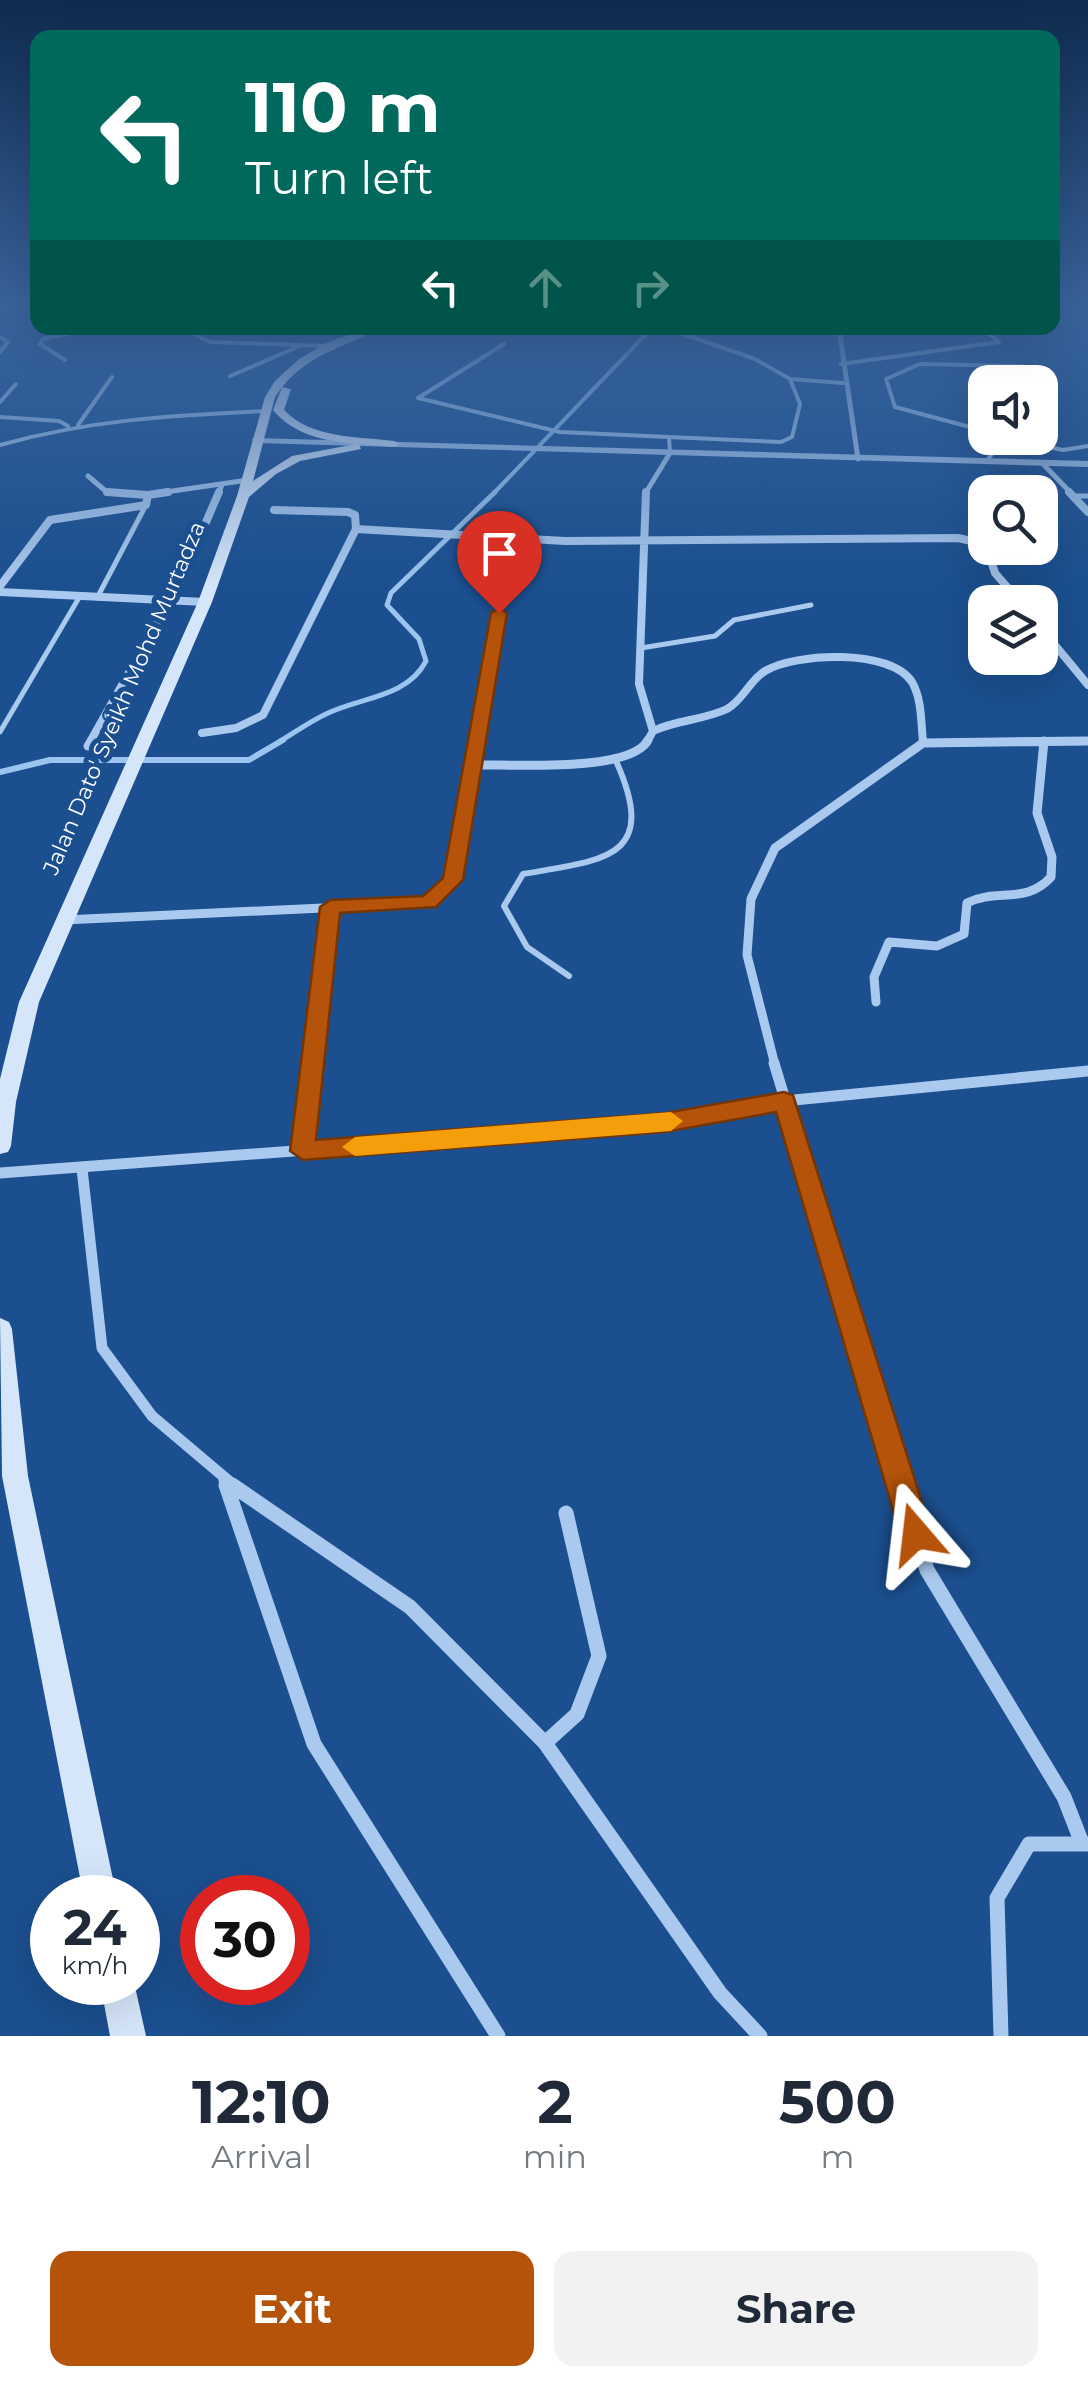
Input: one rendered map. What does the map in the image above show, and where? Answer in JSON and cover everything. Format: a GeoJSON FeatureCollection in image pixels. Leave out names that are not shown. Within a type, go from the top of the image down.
{"type":"FeatureCollection","features":[{"type":"Feature","properties":{"kind":"main road","name":"Jalan Dato' Syeikh Mohd Murtadza"},"geometry":{"type":"LineString","coordinates":[[0,1146],[2,1102],[29,1002],[205,602],[245,488],[271,398]]}},
{"type":"Feature","properties":{"kind":"main road"},"geometry":{"type":"LineString","coordinates":[[282,398],[278,410],[286,422],[307,431],[394,444]]}},
{"type":"Feature","properties":{"kind":"main road"},"geometry":{"type":"LineString","coordinates":[[245,488],[274,467],[311,450],[394,444]]}},
{"type":"Feature","properties":{"kind":"main road"},"geometry":{"type":"LineString","coordinates":[[0,1329],[8,1480],[96,1875]]}},
{"type":"Feature","properties":{"kind":"main road"},"geometry":{"type":"LineString","coordinates":[[122,2005],[128,2036]]}},
{"type":"Feature","properties":{"kind":"street"},"geometry":{"type":"LineString","coordinates":[[847,398],[858,459]]}},
{"type":"Feature","properties":{"kind":"street"},"geometry":{"type":"LineString","coordinates":[[257,440],[1088,464]]}},
{"type":"Feature","properties":{"kind":"street"},"geometry":{"type":"LineString","coordinates":[[653,731],[638,684],[645,492],[670,453]]}},
{"type":"Feature","properties":{"kind":"street"},"geometry":{"type":"LineString","coordinates":[[1043,464],[1088,512]]}},
{"type":"Feature","properties":{"kind":"street"},"geometry":{"type":"LineString","coordinates":[[88,476],[108,493],[148,495],[222,486],[245,488]]}},
{"type":"Feature","properties":{"kind":"street"},"geometry":{"type":"LineString","coordinates":[[88,746],[168,602],[222,486]]}},
{"type":"Feature","properties":{"kind":"street"},"geometry":{"type":"LineString","coordinates":[[0,589],[50,520],[146,505],[148,495]]}},
{"type":"Feature","properties":{"kind":"street"},"geometry":{"type":"LineString","coordinates":[[202,734],[236,728],[262,715],[356,528],[355,515],[348,512],[274,510]]}},
{"type":"Feature","properties":{"kind":"street"},"geometry":{"type":"LineString","coordinates":[[356,528],[511,539],[968,541]]}},
{"type":"Feature","properties":{"kind":"street"},"geometry":{"type":"LineString","coordinates":[[64,920],[429,902],[453,880],[511,539]]}},
{"type":"Feature","properties":{"kind":"street"},"geometry":{"type":"LineString","coordinates":[[0,589],[205,602]]}},
{"type":"Feature","properties":{"kind":"street"},"geometry":{"type":"LineString","coordinates":[[1058,649],[1088,685]]}},
{"type":"Feature","properties":{"kind":"street"},"geometry":{"type":"LineString","coordinates":[[473,765],[616,761],[644,748],[653,731],[675,719],[726,708],[761,673],[796,657],[828,657],[891,668],[907,676],[916,693],[923,744]]}},
{"type":"Feature","properties":{"kind":"street"},"geometry":{"type":"LineString","coordinates":[[1000,2036],[996,1898],[1028,1844],[1085,1844],[1064,1797],[927,1570],[784,1101],[746,955],[751,899],[775,848],[923,744],[1088,740]]}},
{"type":"Feature","properties":{"kind":"street"},"geometry":{"type":"LineString","coordinates":[[876,1002],[874,977],[889,942],[936,946],[964,934],[967,903],[977,896],[1026,896],[1044,884],[1054,866],[1054,851],[1037,816],[1044,741]]}},
{"type":"Feature","properties":{"kind":"street"},"geometry":{"type":"LineString","coordinates":[[303,1151],[330,907]]}},
{"type":"Feature","properties":{"kind":"street"},"geometry":{"type":"LineString","coordinates":[[0,1173],[665,1122],[784,1101],[1088,1071]]}},
{"type":"Feature","properties":{"kind":"street"},"geometry":{"type":"LineString","coordinates":[[82,1169],[102,1348],[152,1416],[224,1480],[410,1607],[545,1743],[720,1993],[760,2036]]}},
{"type":"Feature","properties":{"kind":"street"},"geometry":{"type":"LineString","coordinates":[[224,1480],[314,1744],[498,2036]]}},
{"type":"Feature","properties":{"kind":"street"},"geometry":{"type":"LineString","coordinates":[[545,1743],[577,1714],[600,1656],[566,1513]]}},
{"type":"Feature","properties":{"kind":"lane"},"geometry":{"type":"LineString","coordinates":[[78,426],[97,398]]}},
{"type":"Feature","properties":{"kind":"lane"},"geometry":{"type":"LineString","coordinates":[[418,398],[569,433],[781,442],[792,437],[800,404],[798,398]]}},
{"type":"Feature","properties":{"kind":"lane"},"geometry":{"type":"LineString","coordinates":[[892,398],[895,407],[968,426]]}},
{"type":"Feature","properties":{"kind":"lane"},"geometry":{"type":"LineString","coordinates":[[0,445],[68,426],[192,412],[265,411]]}},
{"type":"Feature","properties":{"kind":"lane"},"geometry":{"type":"LineString","coordinates":[[0,417],[59,421],[68,426]]}},
{"type":"Feature","properties":{"kind":"lane"},"geometry":{"type":"LineString","coordinates":[[670,437],[670,453]]}},
{"type":"Feature","properties":{"kind":"lane"},"geometry":{"type":"LineString","coordinates":[[1058,449],[1088,446]]}},
{"type":"Feature","properties":{"kind":"lane"},"geometry":{"type":"LineString","coordinates":[[986,462],[991,455]]}},
{"type":"Feature","properties":{"kind":"lane"},"geometry":{"type":"LineString","coordinates":[[1073,496],[1088,496]]}},
{"type":"Feature","properties":{"kind":"lane"},"geometry":{"type":"LineString","coordinates":[[97,598],[146,505]]}},
{"type":"Feature","properties":{"kind":"lane"},"geometry":{"type":"LineString","coordinates":[[0,732],[80,596]]}},
{"type":"Feature","properties":{"kind":"lane"},"geometry":{"type":"LineString","coordinates":[[641,648],[714,636],[734,620],[811,605]]}},
{"type":"Feature","properties":{"kind":"lane"},"geometry":{"type":"LineString","coordinates":[[569,976],[527,946],[504,906],[522,874],[595,862],[629,840],[636,816],[631,788],[616,761]]}},
{"type":"Feature","properties":{"kind":"waterway"},"geometry":{"type":"LineString","coordinates":[[494,493],[585,398]]}},
{"type":"Feature","properties":{"kind":"waterway"},"geometry":{"type":"LineString","coordinates":[[279,742],[339,708],[395,690],[418,673],[426,661],[419,639],[387,605],[391,593],[494,493]]}},
{"type":"Feature","properties":{"kind":"waterway"},"geometry":{"type":"LineString","coordinates":[[0,772],[50,760],[249,760],[283,740]]}},
{"type":"Feature","properties":{"kind":"slow traffic"},"geometry":{"type":"LineString","coordinates":[[355,1147],[671,1121]]}},
{"type":"Feature","properties":{"kind":"route"},"geometry":{"type":"LineString","coordinates":[[499,613],[453,880],[429,902],[330,907],[303,1151],[665,1122],[784,1101],[916,1534]]}}]}
